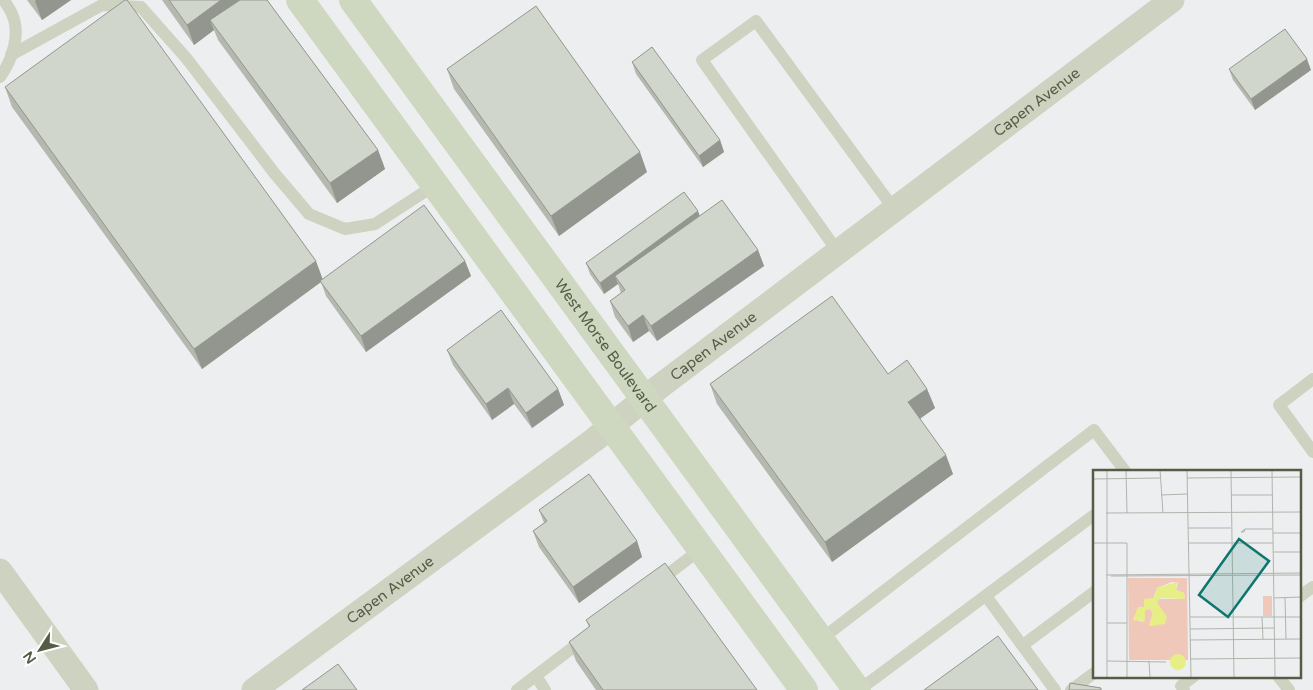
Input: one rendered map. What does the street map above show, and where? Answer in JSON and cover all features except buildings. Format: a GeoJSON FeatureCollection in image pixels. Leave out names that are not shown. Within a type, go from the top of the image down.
{"type":"FeatureCollection","features":[{"type":"Feature","properties":{"kind":"street"},"geometry":{"type":"LineString","coordinates":[[300,0],[804,690]]}},
{"type":"Feature","properties":{"kind":"street","name":"West Morse Boulevard"},"geometry":{"type":"LineString","coordinates":[[353,0],[858,690]]}},
{"type":"Feature","properties":{"kind":"street","name":"Capen Avenue"},"geometry":{"type":"LineString","coordinates":[[254,690],[611,426],[894,209],[1172,0]]}},
{"type":"Feature","properties":{"kind":"street"},"geometry":{"type":"LineString","coordinates":[[0,572],[86,690]]}},
{"type":"Feature","properties":{"kind":"lane"},"geometry":{"type":"LineString","coordinates":[[0,78],[6,68],[15,40],[13,15],[4,0]]}},
{"type":"Feature","properties":{"kind":"lane"},"geometry":{"type":"LineString","coordinates":[[11,55],[102,6],[141,7],[187,59],[275,174],[309,214],[346,229],[375,224],[435,185]]}},
{"type":"Feature","properties":{"kind":"lane"},"geometry":{"type":"LineString","coordinates":[[838,252],[702,60],[756,21],[894,209]]}},
{"type":"Feature","properties":{"kind":"lane"},"geometry":{"type":"LineString","coordinates":[[1313,379],[1278,405],[1313,452]]}},
{"type":"Feature","properties":{"kind":"lane"},"geometry":{"type":"LineString","coordinates":[[820,640],[1094,430],[1124,470]]}},
{"type":"Feature","properties":{"kind":"lane"},"geometry":{"type":"LineString","coordinates":[[858,690],[1093,517]]}},
{"type":"Feature","properties":{"kind":"lane"},"geometry":{"type":"LineString","coordinates":[[650,589],[701,549]]}},
{"type":"Feature","properties":{"kind":"lane"},"geometry":{"type":"LineString","coordinates":[[1300,596],[1313,587]]}},
{"type":"Feature","properties":{"kind":"lane"},"geometry":{"type":"LineString","coordinates":[[1023,645],[1093,593]]}},
{"type":"Feature","properties":{"kind":"lane"},"geometry":{"type":"LineString","coordinates":[[986,596],[1055,690]]}},
{"type":"Feature","properties":{"kind":"lane"},"geometry":{"type":"LineString","coordinates":[[517,690],[596,630]]}},
{"type":"Feature","properties":{"kind":"lane"},"geometry":{"type":"LineString","coordinates":[[1071,690],[1093,674]]}},
{"type":"Feature","properties":{"kind":"lane"},"geometry":{"type":"LineString","coordinates":[[536,676],[545,690]]}},
{"type":"Feature","properties":{"kind":"lane"},"geometry":{"type":"LineString","coordinates":[[1184,690],[1181,686],[1191,678]]}},
{"type":"Feature","properties":{"kind":"lane"},"geometry":{"type":"LineString","coordinates":[[1280,678],[1289,690]]}}]}
